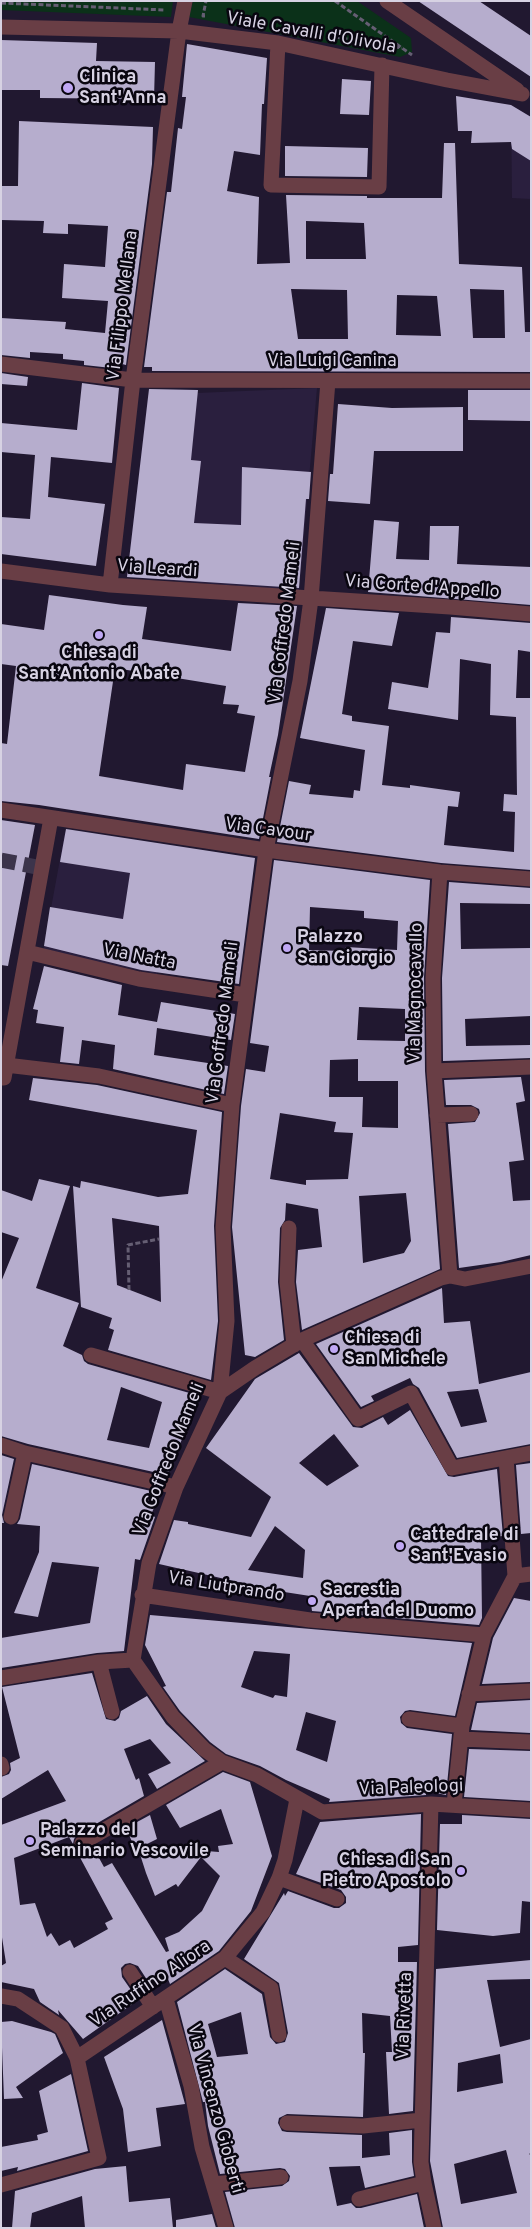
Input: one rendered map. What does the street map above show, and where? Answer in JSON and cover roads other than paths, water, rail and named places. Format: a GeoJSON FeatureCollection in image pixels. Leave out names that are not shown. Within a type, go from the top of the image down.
{"type":"FeatureCollection","features":[{"type":"Feature","properties":{"kind":"street","name":"Via Filippo Mellana"},"geometry":{"type":"LineString","coordinates":[[110,585],[133,380],[179,31],[185,1]]}},
{"type":"Feature","properties":{"kind":"street"},"geometry":{"type":"LineString","coordinates":[[387,1],[527,96]]}},
{"type":"Feature","properties":{"kind":"street","name":"Viale Cavalli d'Olivola"},"geometry":{"type":"LineString","coordinates":[[1,27],[179,31],[278,43],[527,96]]}},
{"type":"Feature","properties":{"kind":"street"},"geometry":{"type":"LineString","coordinates":[[278,43],[271,185],[379,187],[382,65]]}},
{"type":"Feature","properties":{"kind":"street","name":"Via Luigi Canina"},"geometry":{"type":"LineString","coordinates":[[1,364],[133,380],[531,380]]}},
{"type":"Feature","properties":{"kind":"street","name":"Via Goffredo Mameli"},"geometry":{"type":"LineString","coordinates":[[133,1660],[142,1595],[149,1563],[176,1487],[220,1392],[227,1320],[223,1227],[232,1105],[266,850],[300,681],[311,600],[328,381]]}},
{"type":"Feature","properties":{"kind":"street","name":"Via Leardi"},"geometry":{"type":"LineString","coordinates":[[1,571],[110,585],[311,600]]}},
{"type":"Feature","properties":{"kind":"street","name":"Via Corte d'Appello"},"geometry":{"type":"LineString","coordinates":[[311,600],[450,607],[531,614]]}},
{"type":"Feature","properties":{"kind":"street","name":"Via Cavour"},"geometry":{"type":"LineString","coordinates":[[1,810],[266,850],[440,872],[531,879]]}},
{"type":"Feature","properties":{"kind":"street"},"geometry":{"type":"LineString","coordinates":[[51,818],[4,1074],[99,1076],[232,1105]]}},
{"type":"Feature","properties":{"kind":"street","name":"Via Magnocavallo"},"geometry":{"type":"LineString","coordinates":[[440,872],[433,978],[434,1071],[450,1276]]}},
{"type":"Feature","properties":{"kind":"street","name":"Via Natta"},"geometry":{"type":"LineString","coordinates":[[27,952],[139,979],[246,995]]}},
{"type":"Feature","properties":{"kind":"street"},"geometry":{"type":"LineString","coordinates":[[434,1071],[531,1067]]}},
{"type":"Feature","properties":{"kind":"street"},"geometry":{"type":"LineString","coordinates":[[437,1115],[471,1114]]}},
{"type":"Feature","properties":{"kind":"street"},"geometry":{"type":"LineString","coordinates":[[289,1228],[287,1282],[298,1343],[358,1419],[411,1393],[452,1468],[531,1453]]}},
{"type":"Feature","properties":{"kind":"street"},"geometry":{"type":"LineString","coordinates":[[91,1355],[220,1392],[255,1368],[298,1343],[423,1286],[450,1276],[465,1279],[531,1266]]}},
{"type":"Feature","properties":{"kind":"street"},"geometry":{"type":"LineString","coordinates":[[1,1444],[25,1453],[176,1487]]}},
{"type":"Feature","properties":{"kind":"street"},"geometry":{"type":"LineString","coordinates":[[10,1517],[25,1453]]}},
{"type":"Feature","properties":{"kind":"street"},"geometry":{"type":"LineString","coordinates":[[454,1805],[468,1694],[484,1635],[515,1576],[506,1458]]}},
{"type":"Feature","properties":{"kind":"street"},"geometry":{"type":"LineString","coordinates":[[515,1576],[531,1574]]}},
{"type":"Feature","properties":{"kind":"street","name":"Via Liutprando"},"geometry":{"type":"LineString","coordinates":[[142,1595],[310,1620],[484,1635]]}},
{"type":"Feature","properties":{"kind":"street"},"geometry":{"type":"LineString","coordinates":[[1,1678],[99,1662],[133,1660],[173,1716],[204,1748],[222,1762],[257,1775],[297,1799]]}},
{"type":"Feature","properties":{"kind":"street"},"geometry":{"type":"LineString","coordinates":[[99,1662],[112,1712]]}},
{"type":"Feature","properties":{"kind":"street"},"geometry":{"type":"LineString","coordinates":[[468,1694],[531,1691]]}},
{"type":"Feature","properties":{"kind":"street"},"geometry":{"type":"LineString","coordinates":[[409,1719],[462,1733],[531,1742]]}},
{"type":"Feature","properties":{"kind":"street"},"geometry":{"type":"LineString","coordinates":[[82,1842],[222,1762]]}},
{"type":"Feature","properties":{"kind":"street","name":"Via Paleologi"},"geometry":{"type":"LineString","coordinates":[[297,1799],[322,1812],[431,1804],[531,1810]]}},
{"type":"Feature","properties":{"kind":"street","name":"Via Ruffino Aliora"},"geometry":{"type":"LineString","coordinates":[[77,2058],[225,1958],[263,1912],[279,1878],[285,1860],[297,1799]]}},
{"type":"Feature","properties":{"kind":"street","name":"Via Rivetta"},"geometry":{"type":"LineString","coordinates":[[431,1804],[421,2162],[434,2228]]}},
{"type":"Feature","properties":{"kind":"street"},"geometry":{"type":"LineString","coordinates":[[279,1878],[337,1899]]}},
{"type":"Feature","properties":{"kind":"street"},"geometry":{"type":"LineString","coordinates":[[225,1958],[271,1988],[279,2035]]}},
{"type":"Feature","properties":{"kind":"street"},"geometry":{"type":"LineString","coordinates":[[130,1972],[153,2007]]}},
{"type":"Feature","properties":{"kind":"street"},"geometry":{"type":"LineString","coordinates":[[1,1996],[18,1999],[62,2028],[77,2058],[99,2158],[1,2185]]}},
{"type":"Feature","properties":{"kind":"street","name":"Via Vincenzo Gioberti"},"geometry":{"type":"LineString","coordinates":[[166,1999],[192,2086],[202,2147],[226,2228]]}},
{"type":"Feature","properties":{"kind":"street"},"geometry":{"type":"LineString","coordinates":[[287,2123],[363,2126],[422,2120]]}},
{"type":"Feature","properties":{"kind":"street"},"geometry":{"type":"LineString","coordinates":[[214,2184],[281,2177]]}},
{"type":"Feature","properties":{"kind":"street"},"geometry":{"type":"LineString","coordinates":[[359,2199],[424,2184]]}},
{"type":"Feature","properties":{"kind":"tunnel"},"geometry":{"type":"LineString","coordinates":[[1,860],[42,868]]}},
{"type":"Feature","properties":{"kind":"place","name":"Clinica Sant'Anna"},"geometry":{"type":"Point","coordinates":[68,88]}},
{"type":"Feature","properties":{"kind":"place","name":"Chiesa di Sant’Antonio Abate"},"geometry":{"type":"Point","coordinates":[99,635]}},
{"type":"Feature","properties":{"kind":"place","name":"Palazzo San Giorgio"},"geometry":{"type":"Point","coordinates":[287,948]}},
{"type":"Feature","properties":{"kind":"place","name":"Chiesa di San Michele"},"geometry":{"type":"Point","coordinates":[334,1349]}},
{"type":"Feature","properties":{"kind":"place","name":"Cattedrale di Sant'Evasio"},"geometry":{"type":"Point","coordinates":[400,1546]}},
{"type":"Feature","properties":{"kind":"place","name":"Sacrestia Aperta del Duomo"},"geometry":{"type":"Point","coordinates":[312,1601]}},
{"type":"Feature","properties":{"kind":"place","name":"Palazzo del Seminario Vescovile"},"geometry":{"type":"Point","coordinates":[30,1841]}},
{"type":"Feature","properties":{"kind":"place","name":"Chiesa di San Pietro Apostolo"},"geometry":{"type":"Point","coordinates":[461,1871]}}]}
